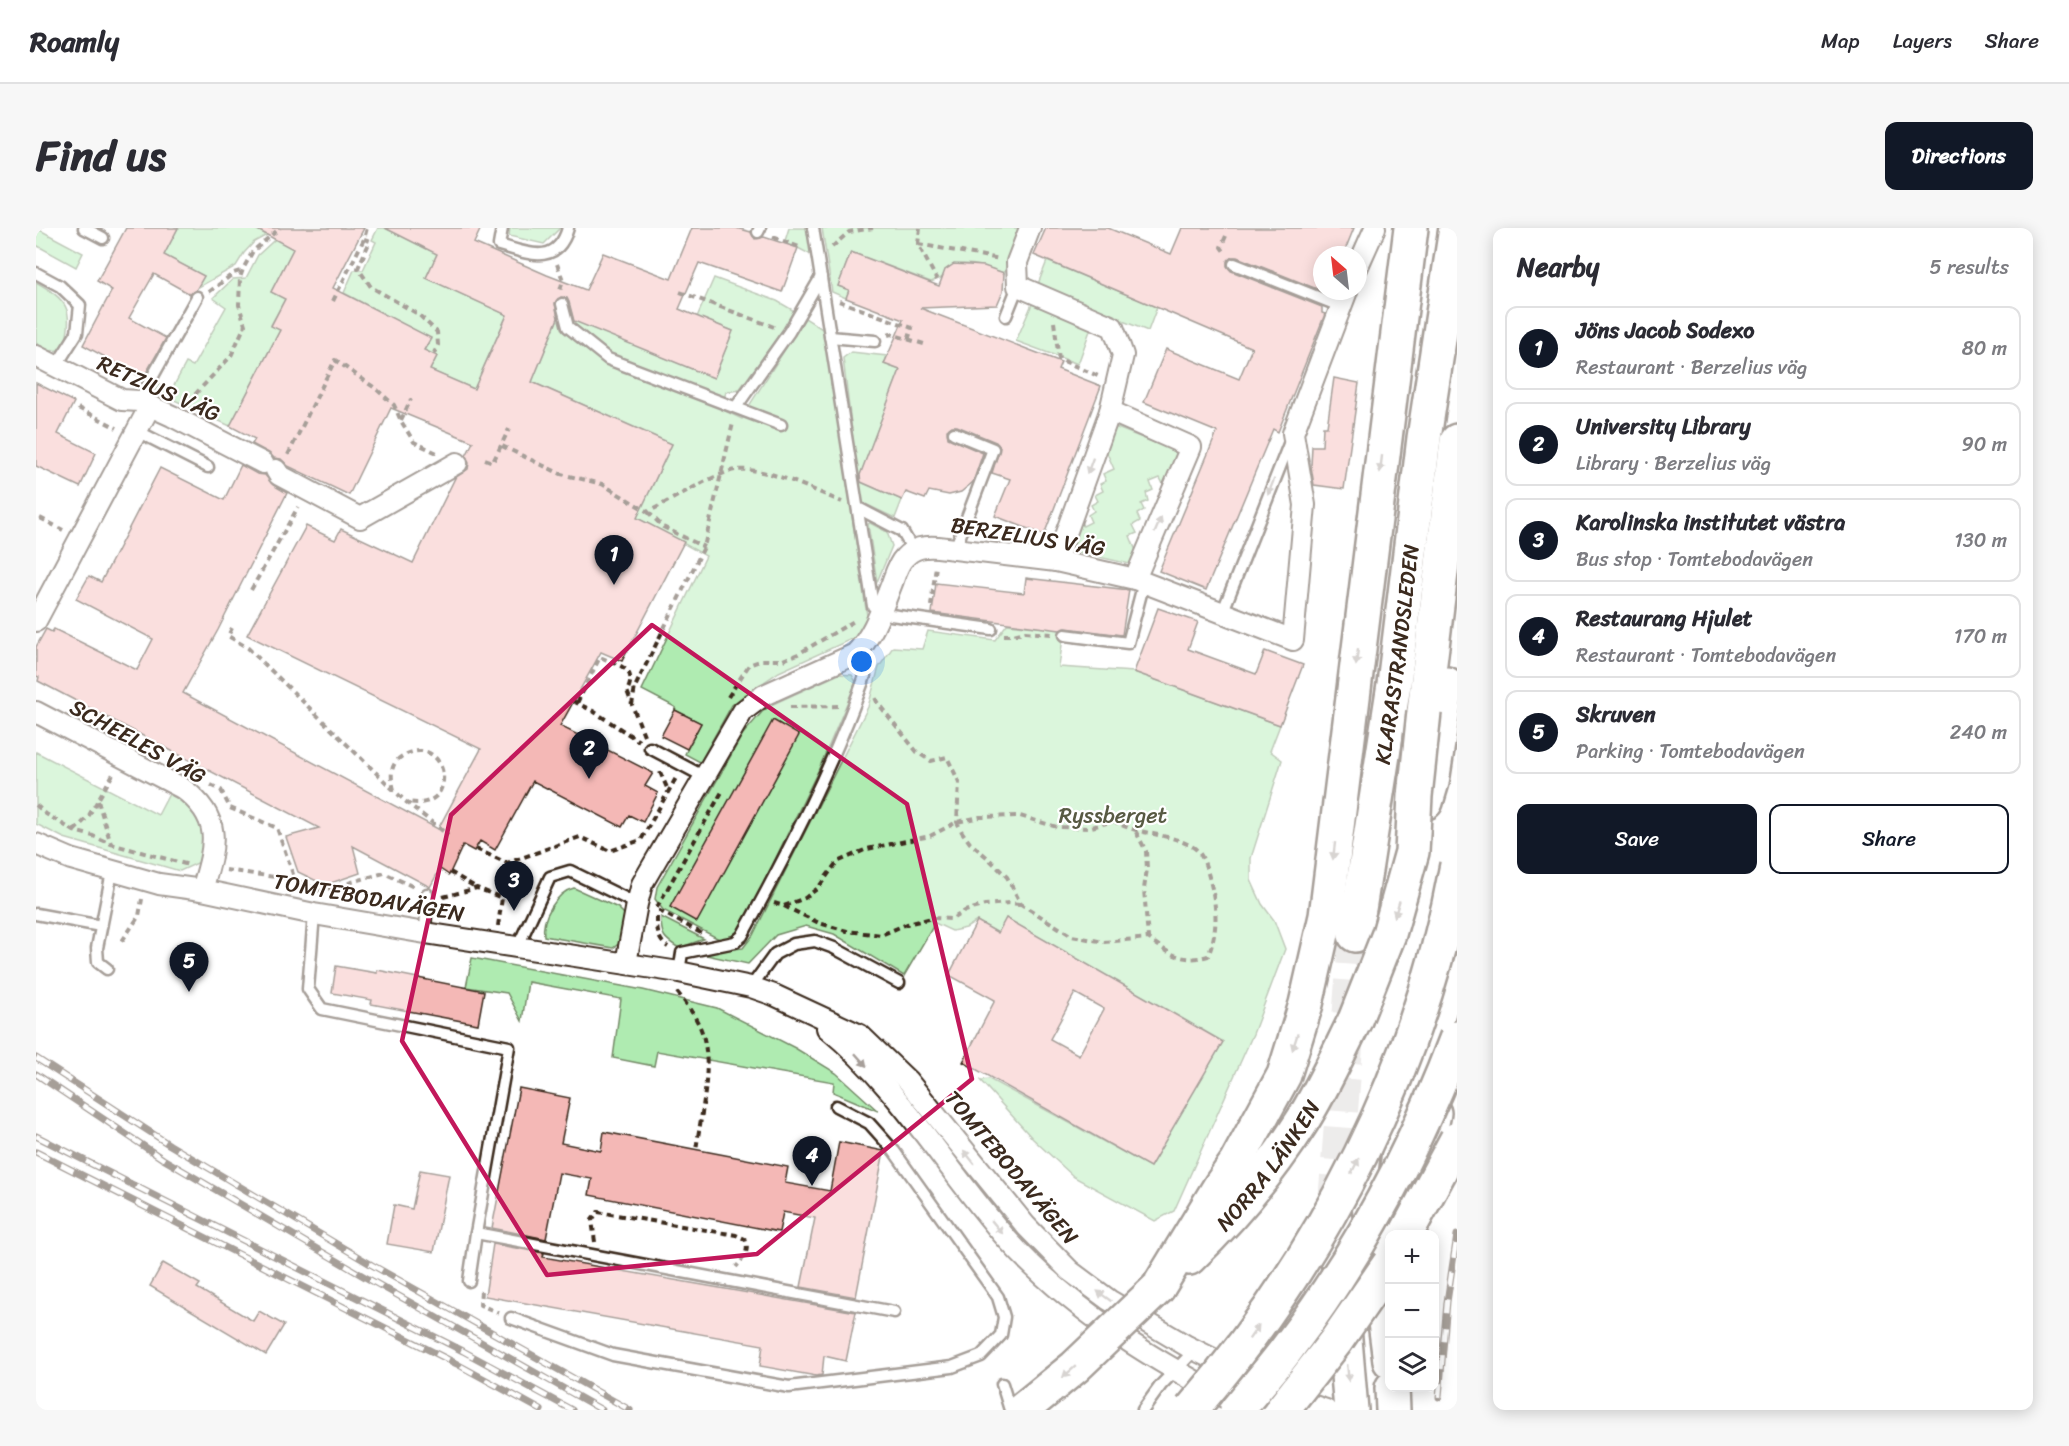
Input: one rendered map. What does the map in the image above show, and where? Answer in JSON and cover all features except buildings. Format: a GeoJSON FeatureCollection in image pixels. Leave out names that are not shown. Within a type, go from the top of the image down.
{"type":"FeatureCollection","features":[{"type":"Feature","properties":{"kind":"highway"},"geometry":{"type":"LineString","coordinates":[[1158,1288],[1236,1163],[1284,1075],[1306,1004],[1326,916],[1411,228]]}},
{"type":"Feature","properties":{"kind":"highway","name":"KLARASTRANDSLEDEN"},"geometry":{"type":"LineString","coordinates":[[1406,260],[1418,321],[1378,700],[1356,855],[1354,935],[1393,696],[1424,438],[1456,228]]}},
{"type":"Feature","properties":{"kind":"highway","name":"NORRA LÄNKEN"},"geometry":{"type":"LineString","coordinates":[[1433,713],[1457,441]]}},
{"type":"Feature","properties":{"kind":"highway","name":"NORRA LÄNKEN"},"geometry":{"type":"LineString","coordinates":[[1022,1410],[1076,1367],[1221,1228],[1264,1175],[1302,1122],[1355,1020],[1389,934],[1412,852],[1415,796],[1457,615]]}},
{"type":"Feature","properties":{"kind":"highway"},"geometry":{"type":"LineString","coordinates":[[1191,1410],[1254,1332],[1303,1260],[1344,1189],[1391,1089],[1425,996],[1457,864]]}},
{"type":"Feature","properties":{"kind":"highway"},"geometry":{"type":"LineString","coordinates":[[1391,1230],[1399,1151],[1423,1061],[1457,955]]}},
{"type":"Feature","properties":{"kind":"highway"},"geometry":{"type":"LineString","coordinates":[[1409,1230],[1428,1137],[1457,1037]]}},
{"type":"Feature","properties":{"kind":"highway"},"geometry":{"type":"LineString","coordinates":[[1237,1410],[1289,1346],[1335,1281],[1376,1213],[1411,1146],[1457,1037]]}},
{"type":"Feature","properties":{"kind":"highway"},"geometry":{"type":"LineString","coordinates":[[1410,1230],[1457,1139]]}},
{"type":"Feature","properties":{"kind":"highway"},"geometry":{"type":"LineString","coordinates":[[1334,1210],[1351,1410]]}},
{"type":"Feature","properties":{"kind":"highway"},"geometry":{"type":"LineString","coordinates":[[1282,1410],[1336,1341],[1385,1269]]}},
{"type":"Feature","properties":{"kind":"highway"},"geometry":{"type":"LineString","coordinates":[[1386,1284],[1384,1314],[1387,1338]]}},
{"type":"Feature","properties":{"kind":"highway"},"geometry":{"type":"LineString","coordinates":[[1392,1392],[1393,1410]]}},
{"type":"Feature","properties":{"kind":"street"},"geometry":{"type":"LineString","coordinates":[[1030,228],[1017,262],[1018,286],[1113,327],[1123,355],[1110,411],[1056,561]]}},
{"type":"Feature","properties":{"kind":"street"},"geometry":{"type":"LineString","coordinates":[[1367,246],[1375,228]]}},
{"type":"Feature","properties":{"kind":"street","name":"BERZELIUS VÄG"},"geometry":{"type":"LineString","coordinates":[[913,550],[926,546],[1056,561],[1140,580],[1293,640],[1305,505],[1293,433],[1344,300]]}},
{"type":"Feature","properties":{"kind":"street","name":"RETZIUS VÄG"},"geometry":{"type":"LineString","coordinates":[[36,356],[122,400],[145,404],[172,416],[360,518],[457,463]]}},
{"type":"Feature","properties":{"kind":"street"},"geometry":{"type":"LineString","coordinates":[[36,621],[136,434],[145,404]]}},
{"type":"Feature","properties":{"kind":"street"},"geometry":{"type":"LineString","coordinates":[[1110,411],[1191,447],[1140,580]]}},
{"type":"Feature","properties":{"kind":"street"},"geometry":{"type":"LineString","coordinates":[[627,963],[645,902],[642,884],[743,711],[771,691],[855,654],[864,644],[881,610],[902,559],[913,550]]}},
{"type":"Feature","properties":{"kind":"street","name":"SCHEELES VÄG"},"geometry":{"type":"LineString","coordinates":[[36,712],[122,756],[198,800],[208,814],[213,833],[202,890]]}},
{"type":"Feature","properties":{"kind":"street","name":"TOMTEBODAVÄGEN"},"geometry":{"type":"LineString","coordinates":[[36,844],[71,859],[159,884],[202,890],[314,914],[425,933],[679,972],[751,987],[774,995],[860,1035],[908,1081],[1019,1217],[1070,1271],[1109,1300],[1153,1328],[1296,1400],[1326,1410]]}},
{"type":"Feature","properties":{"kind":"street","name":"TOMTEBODAVÄGEN"},"geometry":{"type":"LineString","coordinates":[[801,1007],[847,1044],[897,1100],[1007,1239],[1053,1285],[1134,1346],[1171,1369],[1249,1410]]}},
{"type":"Feature","properties":{"kind":"lane"},"geometry":{"type":"LineString","coordinates":[[84,228],[103,238]]}},
{"type":"Feature","properties":{"kind":"lane"},"geometry":{"type":"LineString","coordinates":[[502,228],[499,245],[539,256],[553,252],[566,236],[568,228]]}},
{"type":"Feature","properties":{"kind":"lane"},"geometry":{"type":"LineString","coordinates":[[813,228],[873,606],[891,615],[991,629]]}},
{"type":"Feature","properties":{"kind":"lane"},"geometry":{"type":"LineString","coordinates":[[1234,264],[1313,289]]}},
{"type":"Feature","properties":{"kind":"lane"},"geometry":{"type":"LineString","coordinates":[[36,273],[60,286],[80,305],[77,333],[56,366]]}},
{"type":"Feature","properties":{"kind":"lane"},"geometry":{"type":"LineString","coordinates":[[736,407],[789,332],[821,276]]}},
{"type":"Feature","properties":{"kind":"lane"},"geometry":{"type":"LineString","coordinates":[[1006,316],[1018,286]]}},
{"type":"Feature","properties":{"kind":"lane"},"geometry":{"type":"LineString","coordinates":[[145,404],[197,297]]}},
{"type":"Feature","properties":{"kind":"lane"},"geometry":{"type":"LineString","coordinates":[[562,304],[568,327],[608,359],[780,425]]}},
{"type":"Feature","properties":{"kind":"lane"},"geometry":{"type":"LineString","coordinates":[[830,337],[875,341]]}},
{"type":"Feature","properties":{"kind":"lane"},"geometry":{"type":"LineString","coordinates":[[946,548],[993,449],[954,433]]}},
{"type":"Feature","properties":{"kind":"lane"},"geometry":{"type":"LineString","coordinates":[[1223,611],[1293,433]]}},
{"type":"Feature","properties":{"kind":"lane"},"geometry":{"type":"LineString","coordinates":[[136,434],[208,467]]}},
{"type":"Feature","properties":{"kind":"lane"},"geometry":{"type":"LineString","coordinates":[[858,508],[902,531],[913,550]]}},
{"type":"Feature","properties":{"kind":"lane"},"geometry":{"type":"LineString","coordinates":[[1065,635],[1128,643],[1140,580]]}},
{"type":"Feature","properties":{"kind":"lane"},"geometry":{"type":"LineString","coordinates":[[679,972],[723,944],[735,942],[742,936],[762,900],[825,776],[855,706],[865,676],[855,654]]}},
{"type":"Feature","properties":{"kind":"lane"},"geometry":{"type":"LineString","coordinates":[[650,748],[703,776]]}},
{"type":"Feature","properties":{"kind":"lane"},"geometry":{"type":"LineString","coordinates":[[518,946],[550,877],[570,871],[645,902]]}},
{"type":"Feature","properties":{"kind":"lane"},"geometry":{"type":"LineString","coordinates":[[107,969],[98,962],[97,948],[112,872]]}},
{"type":"Feature","properties":{"kind":"lane"},"geometry":{"type":"LineString","coordinates":[[425,933],[427,894]]}},
{"type":"Feature","properties":{"kind":"lane"},"geometry":{"type":"LineString","coordinates":[[36,914],[101,926]]}},
{"type":"Feature","properties":{"kind":"lane"},"geometry":{"type":"LineString","coordinates":[[314,914],[308,989],[322,1009],[509,1047],[476,1233],[470,1281]]}},
{"type":"Feature","properties":{"kind":"lane"},"geometry":{"type":"LineString","coordinates":[[751,987],[775,954],[794,944],[815,941],[834,948],[899,983]]}},
{"type":"Feature","properties":{"kind":"lane"},"geometry":{"type":"LineString","coordinates":[[511,1318],[613,1355],[789,1387],[952,1367],[981,1356],[1001,1335],[1004,1317],[998,1297],[894,1151],[868,1123],[836,1106]]}},
{"type":"Feature","properties":{"kind":"lane"},"geometry":{"type":"LineString","coordinates":[[476,1233],[894,1312]]}},
{"type":"Feature","properties":{"kind":"lane"},"geometry":{"type":"LineString","coordinates":[[1143,1410],[1171,1369],[1191,1348]]}},
{"type":"Feature","properties":{"kind":"lane"},"geometry":{"type":"LineString","coordinates":[[1002,1384],[1010,1410]]}},
{"type":"Feature","properties":{"kind":"path"},"geometry":{"type":"LineString","coordinates":[[172,416],[231,356],[244,325],[239,305],[240,278],[243,269],[253,251],[280,228]]}},
{"type":"Feature","properties":{"kind":"path"},"geometry":{"type":"LineString","coordinates":[[333,301],[367,228]]}},
{"type":"Feature","properties":{"kind":"path"},"geometry":{"type":"LineString","coordinates":[[818,258],[849,232],[873,228]]}},
{"type":"Feature","properties":{"kind":"path"},"geometry":{"type":"LineString","coordinates":[[920,228],[918,244],[937,280]]}},
{"type":"Feature","properties":{"kind":"path"},"geometry":{"type":"LineString","coordinates":[[364,238],[370,241],[358,268],[371,286],[418,314],[437,332],[438,345],[434,354]]}},
{"type":"Feature","properties":{"kind":"path"},"geometry":{"type":"LineString","coordinates":[[918,244],[1017,262]]}},
{"type":"Feature","properties":{"kind":"path"},"geometry":{"type":"LineString","coordinates":[[213,291],[234,273],[243,269]]}},
{"type":"Feature","properties":{"kind":"path"},"geometry":{"type":"LineString","coordinates":[[560,288],[563,280]]}},
{"type":"Feature","properties":{"kind":"path"},"geometry":{"type":"LineString","coordinates":[[680,292],[789,332]]}},
{"type":"Feature","properties":{"kind":"path"},"geometry":{"type":"LineString","coordinates":[[824,295],[912,328],[908,340]]}},
{"type":"Feature","properties":{"kind":"path"},"geometry":{"type":"LineString","coordinates":[[1051,300],[1059,358],[1115,384]]}},
{"type":"Feature","properties":{"kind":"path"},"geometry":{"type":"LineString","coordinates":[[875,341],[891,334],[927,345]]}},
{"type":"Feature","properties":{"kind":"path"},"geometry":{"type":"LineString","coordinates":[[273,469],[335,360],[375,388],[394,405],[414,442],[457,463]]}},
{"type":"Feature","properties":{"kind":"path"},"geometry":{"type":"LineString","coordinates":[[401,421],[411,399]]}},
{"type":"Feature","properties":{"kind":"path"},"geometry":{"type":"LineString","coordinates":[[632,705],[635,687],[704,547],[736,407]]}},
{"type":"Feature","properties":{"kind":"path"},"geometry":{"type":"LineString","coordinates":[[78,408],[136,434]]}},
{"type":"Feature","properties":{"kind":"path"},"geometry":{"type":"LineString","coordinates":[[485,459],[493,462],[509,429]]}},
{"type":"Feature","properties":{"kind":"path"},"geometry":{"type":"LineString","coordinates":[[502,446],[561,474],[602,484],[648,512],[663,527],[704,547]]}},
{"type":"Feature","properties":{"kind":"path"},"geometry":{"type":"LineString","coordinates":[[648,512],[722,474],[737,470],[773,474],[858,508]]}},
{"type":"Feature","properties":{"kind":"path"},"geometry":{"type":"LineString","coordinates":[[251,590],[307,491]]}},
{"type":"Feature","properties":{"kind":"path"},"geometry":{"type":"LineString","coordinates":[[929,621],[946,548]]}},
{"type":"Feature","properties":{"kind":"path"},"geometry":{"type":"LineString","coordinates":[[232,628],[228,636],[248,648],[405,801],[448,835]]}},
{"type":"Feature","properties":{"kind":"path"},"geometry":{"type":"LineString","coordinates":[[991,629],[1005,635],[1025,632],[1046,633]]}},
{"type":"Feature","properties":{"kind":"path"},"geometry":{"type":"LineString","coordinates":[[650,748],[575,702],[600,657],[626,669],[630,675],[631,683],[627,691],[669,790]]}},
{"type":"Feature","properties":{"kind":"path"},"geometry":{"type":"LineString","coordinates":[[865,676],[877,702],[917,752],[931,761],[947,757],[959,782],[957,822],[969,843],[1007,877],[1021,904]]}},
{"type":"Feature","properties":{"kind":"path"},"geometry":{"type":"LineString","coordinates":[[782,710],[788,707],[855,706]]}},
{"type":"Feature","properties":{"kind":"path"},"geometry":{"type":"LineString","coordinates":[[395,791],[391,776],[396,760],[411,751],[427,752],[440,762],[444,776],[441,789],[432,799],[417,803],[405,801]]}},
{"type":"Feature","properties":{"kind":"path"},"geometry":{"type":"LineString","coordinates":[[74,831],[88,817],[122,756]]}},
{"type":"Feature","properties":{"kind":"path"},"geometry":{"type":"LineString","coordinates":[[696,1150],[706,1081],[707,1055],[701,1029],[690,1008],[674,951],[662,943],[657,932],[656,909],[728,782]]}},
{"type":"Feature","properties":{"kind":"path"},"geometry":{"type":"LineString","coordinates":[[98,800],[111,844]]}},
{"type":"Feature","properties":{"kind":"path"},"geometry":{"type":"LineString","coordinates":[[762,900],[784,906],[819,923],[847,931],[881,935],[907,924],[932,918],[952,919],[965,911],[985,905],[1009,903],[1021,904],[1072,936],[1104,942],[1148,938],[1167,953],[1192,961],[1208,956],[1214,942],[1213,890],[1202,856],[1194,847],[1171,838],[1135,831],[1114,821],[1088,828],[1057,827],[1020,816],[980,816],[957,822],[930,836],[867,849],[837,862],[818,888],[805,898],[784,906]]}},
{"type":"Feature","properties":{"kind":"path"},"geometry":{"type":"LineString","coordinates":[[1135,831],[1146,851],[1147,869],[1144,889],[1148,938]]}},
{"type":"Feature","properties":{"kind":"path"},"geometry":{"type":"LineString","coordinates":[[476,849],[507,863],[524,858]]}},
{"type":"Feature","properties":{"kind":"path"},"geometry":{"type":"LineString","coordinates":[[208,868],[295,880],[320,891],[384,873],[438,898],[477,888]]}},
{"type":"Feature","properties":{"kind":"path"},"geometry":{"type":"LineString","coordinates":[[450,872],[477,888],[502,898]]}},
{"type":"Feature","properties":{"kind":"path"},"geometry":{"type":"LineString","coordinates":[[645,902],[723,944]]}},
{"type":"Feature","properties":{"kind":"path"},"geometry":{"type":"LineString","coordinates":[[597,1257],[592,1220],[598,1212],[736,1235],[745,1239],[748,1246],[745,1257],[731,1272],[730,1280]]}},
{"type":"Feature","properties":{"kind":"path"},"geometry":{"type":"LineString","coordinates":[[480,1305],[482,1291]]}},
{"type":"Feature","properties":{"kind":"highlighted area"},"geometry":{"type":"Polygon","coordinates":[[[652,625],[907,804],[972,1079],[757,1254],[547,1275],[402,1041],[451,815],[652,625]]]}},
{"type":"Feature","properties":{"kind":"green space"},"geometry":{"type":"Polygon","coordinates":[[[36,228],[83,253],[76,267],[36,245],[36,228]]]}},
{"type":"Feature","properties":{"kind":"green space"},"geometry":{"type":"Polygon","coordinates":[[[178,228],[254,228],[267,235],[254,242],[236,266],[197,288],[204,276],[164,255],[178,228]]]}},
{"type":"Feature","properties":{"kind":"green space"},"geometry":{"type":"Polygon","coordinates":[[[304,228],[271,292],[285,299],[271,325],[280,330],[230,426],[155,391],[159,384],[171,391],[186,363],[193,366],[226,307],[213,298],[233,279],[246,278],[258,255],[283,232],[304,228]]]}},
{"type":"Feature","properties":{"kind":"green space"},"geometry":{"type":"Polygon","coordinates":[[[378,228],[385,228],[437,254],[426,278],[507,315],[481,373],[490,396],[430,370],[437,356],[424,350],[431,339],[344,293],[354,270],[363,270],[376,242],[372,240],[378,228]]]}},
{"type":"Feature","properties":{"kind":"green space"},"geometry":{"type":"Polygon","coordinates":[[[510,228],[560,228],[544,244],[509,236],[510,228]]]}},
{"type":"Feature","properties":{"kind":"green space"},"geometry":{"type":"Polygon","coordinates":[[[789,228],[809,228],[813,256],[784,244],[789,228]]]}},
{"type":"Feature","properties":{"kind":"green space"},"geometry":{"type":"Polygon","coordinates":[[[822,228],[1021,228],[1004,273],[974,265],[958,264],[945,270],[944,277],[931,282],[851,252],[838,286],[849,290],[846,298],[832,292],[822,228]]]}},
{"type":"Feature","properties":{"kind":"green space"},"geometry":{"type":"Polygon","coordinates":[[[1047,261],[1157,307],[1148,331],[1039,288],[1038,284],[1047,261]]]}},
{"type":"Feature","properties":{"kind":"green space"},"geometry":{"type":"Polygon","coordinates":[[[714,278],[777,301],[796,312],[739,390],[726,392],[721,409],[742,419],[805,318],[824,330],[867,616],[856,637],[779,672],[732,705],[700,762],[685,754],[701,723],[642,690],[706,556],[647,523],[507,452],[517,433],[650,491],[672,444],[532,382],[560,314],[714,378],[733,331],[697,317],[714,278]]]}},
{"type":"Feature","properties":{"kind":"green space"},"geometry":{"type":"Polygon","coordinates":[[[36,282],[55,294],[66,307],[68,332],[65,344],[58,350],[49,351],[36,343],[36,282]]]}},
{"type":"Feature","properties":{"kind":"green space"},"geometry":{"type":"Polygon","coordinates":[[[1036,302],[1092,325],[1078,364],[1016,341],[1032,304],[1036,302]]]}},
{"type":"Feature","properties":{"kind":"green space"},"geometry":{"type":"Polygon","coordinates":[[[851,352],[887,356],[884,364],[900,370],[858,481],[843,358],[851,352]]]}},
{"type":"Feature","properties":{"kind":"green space"},"geometry":{"type":"Polygon","coordinates":[[[1112,426],[1178,452],[1166,490],[1160,478],[1150,482],[1153,490],[1146,493],[1148,501],[1141,504],[1144,510],[1137,514],[1140,521],[1133,525],[1137,533],[1130,536],[1138,556],[1134,565],[1064,549],[1078,516],[1083,526],[1091,522],[1088,515],[1094,511],[1091,505],[1098,501],[1095,495],[1103,491],[1100,484],[1106,481],[1103,474],[1114,469],[1104,446],[1112,426]]]}},
{"type":"Feature","properties":{"kind":"green space"},"geometry":{"type":"Polygon","coordinates":[[[858,481],[902,500],[895,518],[863,503],[858,481]]]}},
{"type":"Feature","properties":{"kind":"green space"},"geometry":{"type":"Polygon","coordinates":[[[868,524],[887,532],[892,546],[877,582],[868,524]]]}},
{"type":"Feature","properties":{"kind":"green space","name":"Ryssberget"},"geometry":{"type":"Polygon","coordinates":[[[1007,624],[1064,630],[1059,667],[1134,672],[1280,725],[1270,751],[1282,760],[1251,858],[1251,880],[1262,904],[1274,920],[1285,949],[1253,1034],[1174,1211],[1155,1221],[1074,1177],[1033,1139],[980,1080],[989,1079],[1150,1167],[1222,1041],[1006,918],[998,933],[977,921],[966,928],[952,931],[935,923],[904,976],[834,934],[806,926],[776,935],[748,964],[706,955],[707,951],[743,948],[753,935],[868,707],[879,667],[893,647],[922,649],[928,631],[995,640],[1007,624]]]}},
{"type":"Feature","properties":{"kind":"green space"},"geometry":{"type":"Polygon","coordinates":[[[839,674],[852,675],[856,682],[818,771],[739,934],[729,940],[719,939],[663,910],[655,899],[657,887],[743,734],[762,712],[773,704],[839,674]]]}},
{"type":"Feature","properties":{"kind":"green space"},"geometry":{"type":"Polygon","coordinates":[[[36,752],[158,815],[169,794],[181,801],[196,813],[203,827],[204,860],[180,871],[64,838],[36,824],[36,752]]]}},
{"type":"Feature","properties":{"kind":"green space"},"geometry":{"type":"Polygon","coordinates":[[[574,888],[618,908],[626,916],[621,942],[613,948],[544,936],[545,921],[556,900],[574,888]]]}},
{"type":"Feature","properties":{"kind":"green space"},"geometry":{"type":"Polygon","coordinates":[[[661,917],[704,939],[679,948],[664,936],[661,917]]]}},
{"type":"Feature","properties":{"kind":"green space"},"geometry":{"type":"Polygon","coordinates":[[[472,958],[643,990],[717,1008],[795,1048],[836,1073],[878,1111],[833,1092],[834,1082],[657,1051],[654,1066],[613,1058],[621,999],[528,982],[522,1021],[507,993],[466,987],[472,958]]]}},
{"type":"Feature","properties":{"kind":"tunnel"},"geometry":{"type":"LineString","coordinates":[[1334,1209],[1355,935]]}},
{"type":"Feature","properties":{"kind":"railway"},"geometry":{"type":"LineString","coordinates":[[36,1058],[170,1145],[372,1265],[630,1410]]}},
{"type":"Feature","properties":{"kind":"railway"},"geometry":{"type":"LineString","coordinates":[[36,1074],[163,1159],[365,1277],[602,1410]]}},
{"type":"Feature","properties":{"kind":"railway"},"geometry":{"type":"LineString","coordinates":[[36,1136],[463,1351],[572,1410]]}},
{"type":"Feature","properties":{"kind":"railway"},"geometry":{"type":"LineString","coordinates":[[36,1152],[457,1364],[541,1410]]}},
{"type":"Feature","properties":{"kind":"railway"},"geometry":{"type":"LineString","coordinates":[[1439,1397],[1447,1302],[1457,1235]]}},
{"type":"Feature","properties":{"kind":"place","name":"Jöns Jacob Sodexo"},"geometry":{"type":"Point","coordinates":[614,585]}},
{"type":"Feature","properties":{"kind":"place","name":"University Library"},"geometry":{"type":"Point","coordinates":[589,779]}},
{"type":"Feature","properties":{"kind":"place","name":"Karolinska institutet västra"},"geometry":{"type":"Point","coordinates":[514,911]}},
{"type":"Feature","properties":{"kind":"place","name":"Skruven"},"geometry":{"type":"Point","coordinates":[189,992]}},
{"type":"Feature","properties":{"kind":"place","name":"Restaurang Hjulet"},"geometry":{"type":"Point","coordinates":[812,1186]}}]}
